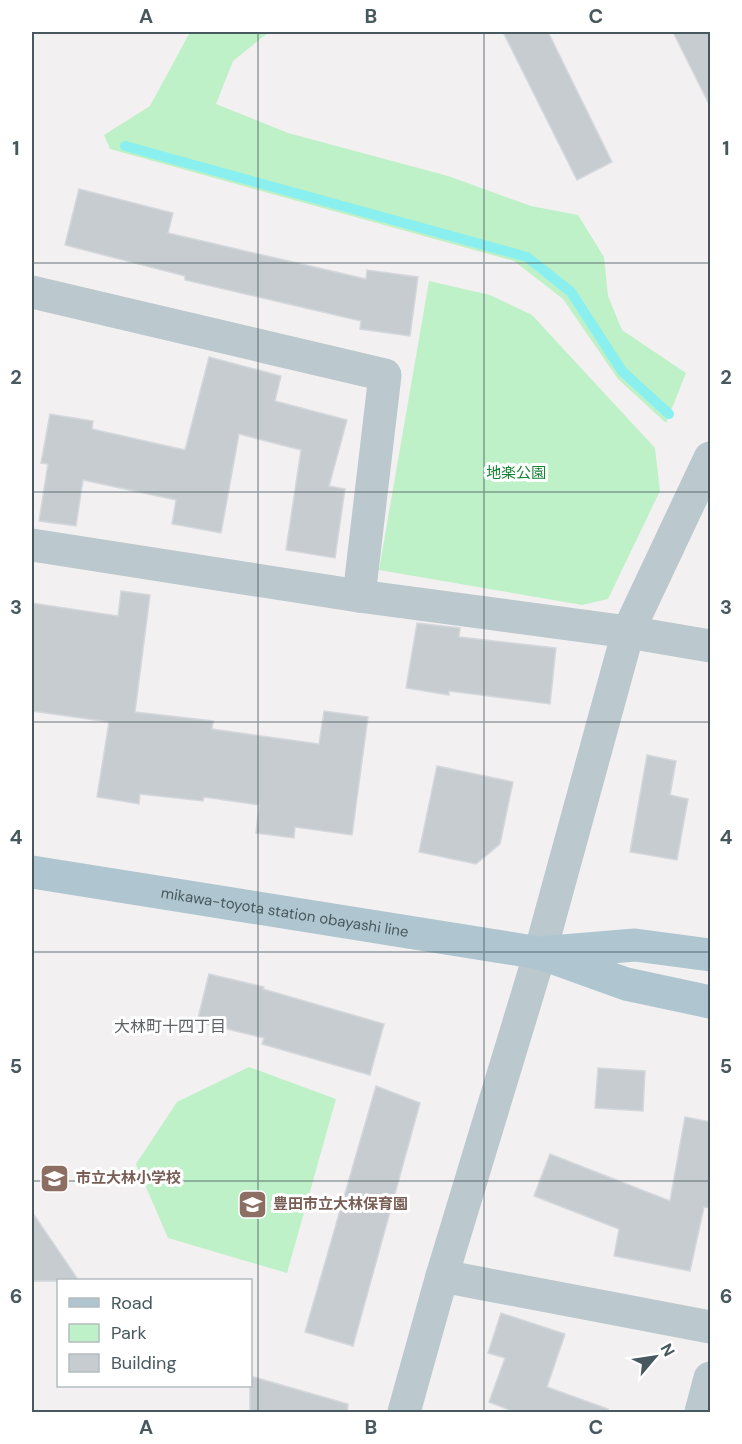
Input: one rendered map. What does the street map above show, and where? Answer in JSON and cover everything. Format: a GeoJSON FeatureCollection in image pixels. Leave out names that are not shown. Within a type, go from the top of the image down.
{"type":"FeatureCollection","features":[{"type":"Feature","properties":{"kind":"main road","name":"mikawa-toyota station obayashi line"},"geometry":{"type":"LineString","coordinates":[[32,872],[540,953],[626,984],[711,1002]]}},
{"type":"Feature","properties":{"kind":"main road","name":"mikawa-toyota station obayashi line"},"geometry":{"type":"LineString","coordinates":[[540,953],[635,945],[711,955]]}},
{"type":"Feature","properties":{"kind":"street"},"geometry":{"type":"LineString","coordinates":[[32,292],[385,375],[359,596]]}},
{"type":"Feature","properties":{"kind":"street"},"geometry":{"type":"LineString","coordinates":[[405,1413],[442,1276],[540,953],[628,632],[703,490],[711,458]]}},
{"type":"Feature","properties":{"kind":"street"},"geometry":{"type":"LineString","coordinates":[[32,545],[359,596],[628,632],[711,646]]}},
{"type":"Feature","properties":{"kind":"street"},"geometry":{"type":"LineString","coordinates":[[442,1276],[711,1327]]}},
{"type":"Feature","properties":{"kind":"street"},"geometry":{"type":"LineString","coordinates":[[701,1413],[711,1378]]}},
{"type":"Feature","properties":{"kind":"green space"},"geometry":{"type":"Polygon","coordinates":[[[190,32],[269,32],[233,61],[216,104],[288,133],[448,176],[531,206],[578,215],[604,257],[608,296],[622,330],[686,373],[666,423],[618,379],[563,299],[514,261],[110,149],[104,135],[150,106],[190,32]]]}},
{"type":"Feature","properties":{"kind":"green space","name":"地楽公園"},"geometry":{"type":"Polygon","coordinates":[[[429,281],[490,295],[532,315],[655,448],[660,491],[608,599],[582,605],[379,570],[429,281]]]}},
{"type":"Feature","properties":{"kind":"green space"},"geometry":{"type":"Polygon","coordinates":[[[249,1067],[336,1099],[287,1273],[168,1238],[136,1164],[177,1102],[249,1067]]]}},
{"type":"Feature","properties":{"kind":"building"},"geometry":{"type":"Polygon","coordinates":[[[503,32],[548,32],[612,162],[577,180],[503,32]]]}},
{"type":"Feature","properties":{"kind":"building"},"geometry":{"type":"Polygon","coordinates":[[[673,32],[711,32],[711,108],[673,32]]]}},
{"type":"Feature","properties":{"kind":"building"},"geometry":{"type":"Polygon","coordinates":[[[79,189],[173,213],[168,233],[366,279],[367,270],[418,277],[410,336],[360,329],[361,321],[185,280],[185,276],[65,245],[79,189]]]}},
{"type":"Feature","properties":{"kind":"building"},"geometry":{"type":"Polygon","coordinates":[[[209,357],[281,376],[275,401],[347,420],[329,486],[345,489],[335,558],[286,550],[301,450],[239,434],[221,533],[172,524],[176,500],[83,480],[76,526],[39,521],[48,464],[41,463],[50,414],[93,421],[92,429],[185,450],[209,357]]]}},
{"type":"Feature","properties":{"kind":"building"},"geometry":{"type":"Polygon","coordinates":[[[121,591],[150,595],[135,712],[213,721],[212,729],[319,744],[324,711],[368,717],[352,835],[295,827],[294,838],[256,833],[259,805],[204,797],[203,801],[140,794],[139,804],[97,797],[109,722],[32,711],[32,603],[118,616],[121,591]]]}},
{"type":"Feature","properties":{"kind":"building"},"geometry":{"type":"Polygon","coordinates":[[[417,623],[460,628],[459,637],[556,648],[550,704],[449,691],[449,695],[406,688],[417,623]]]}},
{"type":"Feature","properties":{"kind":"building"},"geometry":{"type":"Polygon","coordinates":[[[647,755],[676,761],[670,795],[688,799],[677,860],[630,852],[647,755]]]}},
{"type":"Feature","properties":{"kind":"building"},"geometry":{"type":"Polygon","coordinates":[[[437,766],[513,782],[500,844],[476,864],[419,852],[437,766]]]}},
{"type":"Feature","properties":{"kind":"building"},"geometry":{"type":"Polygon","coordinates":[[[209,974],[264,987],[263,989],[384,1024],[370,1075],[262,1044],[264,1038],[197,1022],[209,974]]]}},
{"type":"Feature","properties":{"kind":"building"},"geometry":{"type":"Polygon","coordinates":[[[598,1068],[645,1071],[643,1111],[595,1108],[598,1068]]]}},
{"type":"Feature","properties":{"kind":"building"},"geometry":{"type":"Polygon","coordinates":[[[376,1086],[420,1103],[353,1346],[305,1332],[376,1086]]]}},
{"type":"Feature","properties":{"kind":"building"},"geometry":{"type":"Polygon","coordinates":[[[685,1117],[711,1122],[711,1208],[704,1207],[690,1271],[614,1256],[619,1229],[534,1196],[550,1154],[670,1201],[685,1117]]]}},
{"type":"Feature","properties":{"kind":"building"},"geometry":{"type":"Polygon","coordinates":[[[32,1212],[78,1279],[32,1281],[32,1212]]]}},
{"type":"Feature","properties":{"kind":"building"},"geometry":{"type":"Polygon","coordinates":[[[501,1313],[565,1334],[547,1387],[608,1409],[607,1413],[517,1413],[489,1402],[505,1358],[488,1353],[501,1313]]]}},
{"type":"Feature","properties":{"kind":"building"},"geometry":{"type":"Polygon","coordinates":[[[252,1377],[348,1404],[347,1413],[250,1413],[252,1377]]]}},
{"type":"Feature","properties":{"kind":"waterway"},"geometry":{"type":"LineString","coordinates":[[125,146],[527,257],[571,292],[622,371],[669,414]]}},
{"type":"Feature","properties":{"kind":"place","name":"市立大林小学校"},"geometry":{"type":"Point","coordinates":[55,1178]}},
{"type":"Feature","properties":{"kind":"place","name":"豊田市立大林保育園"},"geometry":{"type":"Point","coordinates":[252,1204]}},
{"type":"Feature","properties":{"kind":"district","name":"大林町十四丁目"},"geometry":{"type":"Point","coordinates":[170,1026]}}]}
